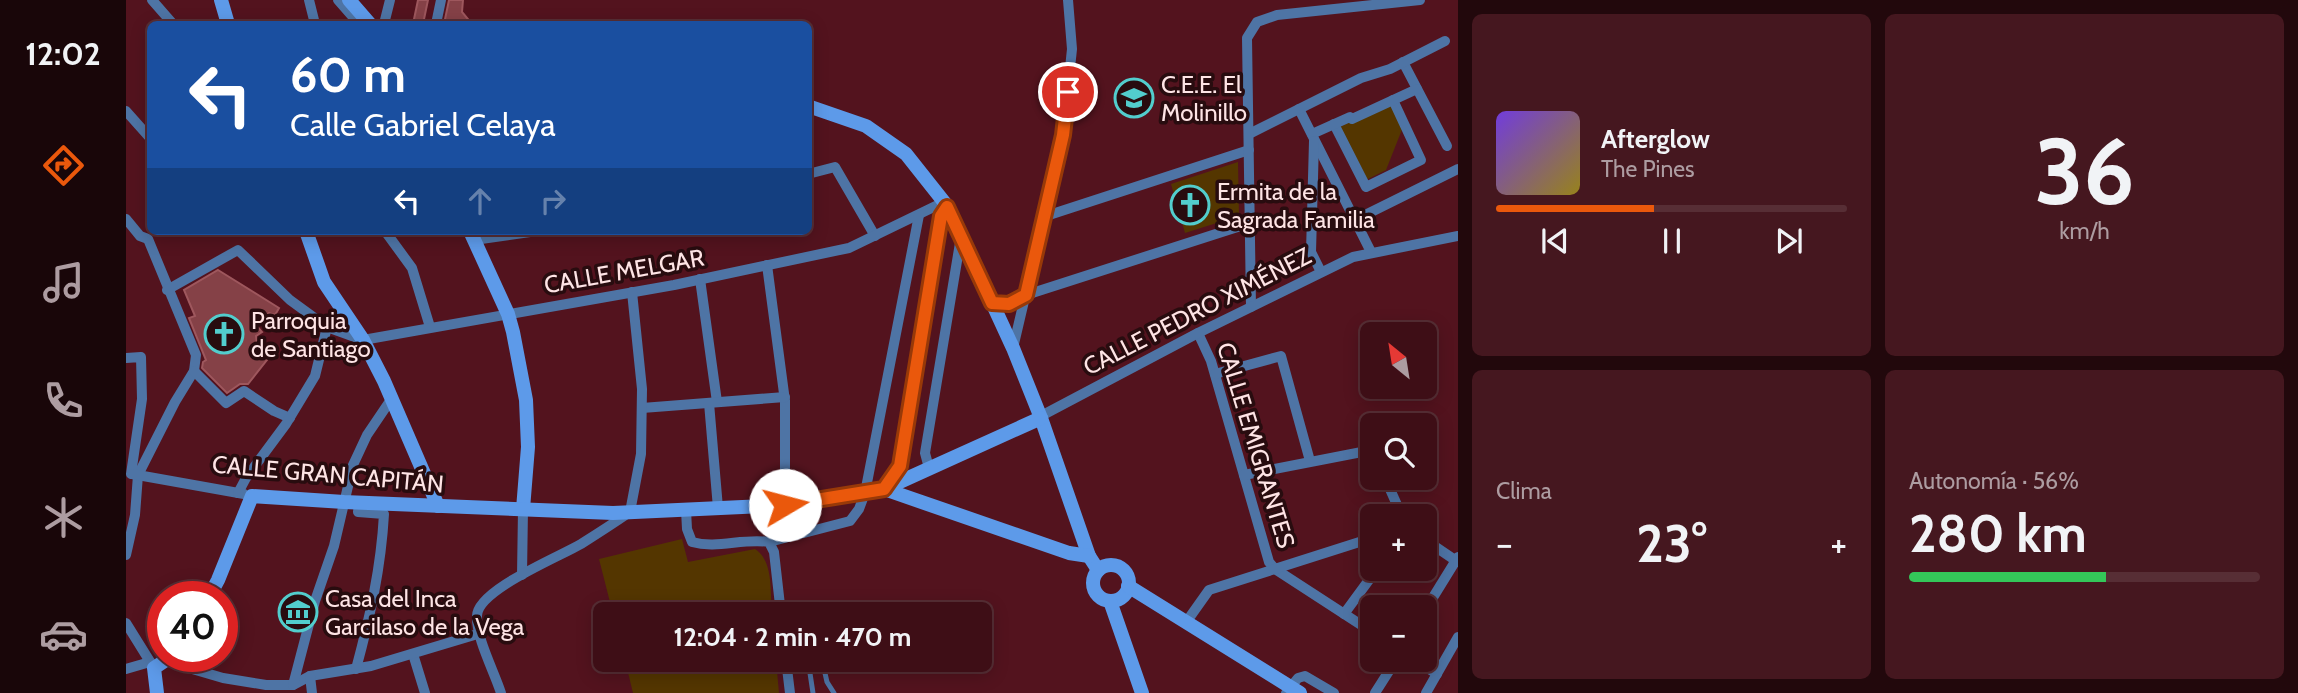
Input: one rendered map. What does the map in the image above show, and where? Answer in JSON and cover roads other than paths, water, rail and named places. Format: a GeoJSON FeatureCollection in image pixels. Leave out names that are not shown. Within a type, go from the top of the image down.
{"type":"FeatureCollection","features":[{"type":"Feature","properties":{"kind":"street"},"geometry":{"type":"LineString","coordinates":[[152,0],[170,21]]}},
{"type":"Feature","properties":{"kind":"street"},"geometry":{"type":"LineString","coordinates":[[221,0],[227,21]]}},
{"type":"Feature","properties":{"kind":"street"},"geometry":{"type":"LineString","coordinates":[[309,0],[314,21]]}},
{"type":"Feature","properties":{"kind":"street"},"geometry":{"type":"LineString","coordinates":[[338,0],[356,21]]}},
{"type":"Feature","properties":{"kind":"street"},"geometry":{"type":"LineString","coordinates":[[349,0],[367,21]]}},
{"type":"Feature","properties":{"kind":"street"},"geometry":{"type":"LineString","coordinates":[[385,21],[390,0]]}},
{"type":"Feature","properties":{"kind":"street"},"geometry":{"type":"LineString","coordinates":[[437,21],[441,0]]}},
{"type":"Feature","properties":{"kind":"street"},"geometry":{"type":"LineString","coordinates":[[1013,348],[1063,135],[1072,49],[1068,0]]}},
{"type":"Feature","properties":{"kind":"street"},"geometry":{"type":"LineString","coordinates":[[1251,307],[1247,38],[1257,22],[1277,15],[1420,0]]}},
{"type":"Feature","properties":{"kind":"street"},"geometry":{"type":"LineString","coordinates":[[1249,134],[1361,78],[1403,62],[1445,41]]}},
{"type":"Feature","properties":{"kind":"street"},"geometry":{"type":"LineString","coordinates":[[1403,62],[1447,146]]}},
{"type":"Feature","properties":{"kind":"street"},"geometry":{"type":"LineString","coordinates":[[1313,136],[1334,124],[1350,117],[1352,119],[1417,89]]}},
{"type":"Feature","properties":{"kind":"street"},"geometry":{"type":"LineString","coordinates":[[1334,124],[1367,187],[1421,160],[1393,100]]}},
{"type":"Feature","properties":{"kind":"street"},"geometry":{"type":"LineString","coordinates":[[812,107],[866,126],[906,154],[946,204],[1013,348],[1041,417],[1089,556],[1098,570]]}},
{"type":"Feature","properties":{"kind":"street"},"geometry":{"type":"LineString","coordinates":[[1299,109],[1371,252]]}},
{"type":"Feature","properties":{"kind":"street"},"geometry":{"type":"LineString","coordinates":[[126,111],[147,135]]}},
{"type":"Feature","properties":{"kind":"street"},"geometry":{"type":"LineString","coordinates":[[1313,136],[1311,252],[1321,272]]}},
{"type":"Feature","properties":{"kind":"street"},"geometry":{"type":"LineString","coordinates":[[1045,216],[1249,150]]}},
{"type":"Feature","properties":{"kind":"street"},"geometry":{"type":"LineString","coordinates":[[812,173],[835,167],[875,236]]}},
{"type":"Feature","properties":{"kind":"street"},"geometry":{"type":"LineString","coordinates":[[1355,220],[1458,169]]}},
{"type":"Feature","properties":{"kind":"street"},"geometry":{"type":"LineString","coordinates":[[946,204],[941,216],[900,466],[884,489],[1069,553],[1089,556]]}},
{"type":"Feature","properties":{"kind":"street","name":"CALLE MELGAR"},"geometry":{"type":"LineString","coordinates":[[363,340],[632,292],[849,248],[946,204]]}},
{"type":"Feature","properties":{"kind":"street"},"geometry":{"type":"LineString","coordinates":[[686,510],[687,529],[692,542],[703,545],[755,540],[769,542],[850,521],[859,509],[865,493],[919,215]]}},
{"type":"Feature","properties":{"kind":"street"},"geometry":{"type":"LineString","coordinates":[[126,219],[139,236],[149,235],[167,290],[196,355],[194,371],[132,474]]}},
{"type":"Feature","properties":{"kind":"street"},"geometry":{"type":"LineString","coordinates":[[992,303],[1009,304],[1026,295],[1250,223]]}},
{"type":"Feature","properties":{"kind":"street"},"geometry":{"type":"LineString","coordinates":[[307,235],[324,282],[363,340],[392,398],[438,506]]}},
{"type":"Feature","properties":{"kind":"street"},"geometry":{"type":"LineString","coordinates":[[388,235],[412,268],[430,327]]}},
{"type":"Feature","properties":{"kind":"street"},"geometry":{"type":"LineString","coordinates":[[472,235],[508,314],[526,400],[528,447],[522,575]]}},
{"type":"Feature","properties":{"kind":"street","name":"CALLE PEDRO XIMÉNEZ"},"geometry":{"type":"LineString","coordinates":[[1041,417],[1198,333],[1353,257],[1458,236]]}},
{"type":"Feature","properties":{"kind":"street"},"geometry":{"type":"LineString","coordinates":[[929,468],[925,453],[961,237]]}},
{"type":"Feature","properties":{"kind":"street"},"geometry":{"type":"LineString","coordinates":[[167,290],[238,250],[290,300],[327,327],[363,340]]}},
{"type":"Feature","properties":{"kind":"street"},"geometry":{"type":"LineString","coordinates":[[767,265],[785,397],[785,505]]}},
{"type":"Feature","properties":{"kind":"street"},"geometry":{"type":"LineString","coordinates":[[700,279],[713,403],[718,508]]}},
{"type":"Feature","properties":{"kind":"street"},"geometry":{"type":"LineString","coordinates":[[501,693],[476,618],[477,611],[496,590],[579,546],[631,512],[641,454],[642,408],[632,292]]}},
{"type":"Feature","properties":{"kind":"street"},"geometry":{"type":"LineString","coordinates":[[217,581],[245,495],[246,478],[290,418],[315,376],[327,327]]}},
{"type":"Feature","properties":{"kind":"street","name":"CALLE EMIGRANTES"},"geometry":{"type":"LineString","coordinates":[[1198,333],[1215,374],[1269,562],[1275,569]]}},
{"type":"Feature","properties":{"kind":"street"},"geometry":{"type":"LineString","coordinates":[[1215,374],[1281,356],[1310,461]]}},
{"type":"Feature","properties":{"kind":"street"},"geometry":{"type":"LineString","coordinates":[[126,358],[141,357],[142,399],[132,474],[135,515],[126,555]]}},
{"type":"Feature","properties":{"kind":"street"},"geometry":{"type":"LineString","coordinates":[[194,371],[226,403],[244,391],[290,418]]}},
{"type":"Feature","properties":{"kind":"street"},"geometry":{"type":"LineString","coordinates":[[642,408],[785,397]]}},
{"type":"Feature","properties":{"kind":"street"},"geometry":{"type":"LineString","coordinates":[[293,685],[315,601],[351,502],[353,465],[367,435],[392,398]]}},
{"type":"Feature","properties":{"kind":"street","name":"CALLE GRAN CAPITÁN"},"geometry":{"type":"LineString","coordinates":[[132,474],[245,495],[351,502],[631,512],[785,505],[884,489],[1041,417]]}},
{"type":"Feature","properties":{"kind":"street"},"geometry":{"type":"LineString","coordinates":[[1244,475],[1360,451]]}},
{"type":"Feature","properties":{"kind":"street"},"geometry":{"type":"LineString","coordinates":[[351,502],[358,512],[384,514],[381,560],[370,620],[356,669]]}},
{"type":"Feature","properties":{"kind":"street"},"geometry":{"type":"LineString","coordinates":[[769,542],[774,552],[780,602]]}},
{"type":"Feature","properties":{"kind":"street"},"geometry":{"type":"LineString","coordinates":[[1187,621],[1209,590],[1360,542]]}},
{"type":"Feature","properties":{"kind":"street"},"geometry":{"type":"LineString","coordinates":[[1435,595],[1457,560],[1437,547]]}},
{"type":"Feature","properties":{"kind":"street"},"geometry":{"type":"LineString","coordinates":[[1108,565],[1117,565],[1128,577],[1128,586],[1119,598],[1110,601],[1102,599],[1093,587],[1093,579],[1098,570],[1108,565]]}},
{"type":"Feature","properties":{"kind":"street"},"geometry":{"type":"LineString","coordinates":[[1275,569],[1360,624]]}},
{"type":"Feature","properties":{"kind":"street"},"geometry":{"type":"LineString","coordinates":[[1344,614],[1368,581]]}},
{"type":"Feature","properties":{"kind":"street"},"geometry":{"type":"LineString","coordinates":[[1128,586],[1187,621],[1292,691],[1298,678],[1305,676],[1334,693]]}},
{"type":"Feature","properties":{"kind":"street"},"geometry":{"type":"LineString","coordinates":[[1110,601],[1142,693]]}},
{"type":"Feature","properties":{"kind":"street"},"geometry":{"type":"LineString","coordinates":[[126,623],[147,647]]}},
{"type":"Feature","properties":{"kind":"street"},"geometry":{"type":"LineString","coordinates":[[199,672],[253,688],[293,685],[310,676],[356,669],[481,633]]}},
{"type":"Feature","properties":{"kind":"street"},"geometry":{"type":"LineString","coordinates":[[1426,693],[1458,638]]}},
{"type":"Feature","properties":{"kind":"street"},"geometry":{"type":"LineString","coordinates":[[413,654],[425,693]]}},
{"type":"Feature","properties":{"kind":"street"},"geometry":{"type":"LineString","coordinates":[[126,669],[147,665]]}},
{"type":"Feature","properties":{"kind":"street"},"geometry":{"type":"LineString","coordinates":[[157,693],[159,672]]}},
{"type":"Feature","properties":{"kind":"street"},"geometry":{"type":"LineString","coordinates":[[787,672],[790,693]]}},
{"type":"Feature","properties":{"kind":"street"},"geometry":{"type":"LineString","coordinates":[[1376,693],[1389,672]]}},
{"type":"Feature","properties":{"kind":"street"},"geometry":{"type":"LineString","coordinates":[[310,676],[312,693]]}},
{"type":"Feature","properties":{"kind":"lane"},"geometry":{"type":"LineString","coordinates":[[810,672],[813,693]]}},
{"type":"Feature","properties":{"kind":"lane"},"geometry":{"type":"LineString","coordinates":[[825,672],[834,693]]}},
{"type":"Feature","properties":{"kind":"place","name":"C.E.E. El Molinillo"},"geometry":{"type":"Point","coordinates":[1134,98]}},
{"type":"Feature","properties":{"kind":"place","name":"Ermita de la Sagrada Familia"},"geometry":{"type":"Point","coordinates":[1190,205]}},
{"type":"Feature","properties":{"kind":"place","name":"Parroquia de Santiago"},"geometry":{"type":"Point","coordinates":[224,334]}},
{"type":"Feature","properties":{"kind":"place","name":"Casa del Inca Garcilaso de la Vega"},"geometry":{"type":"Point","coordinates":[298,612]}}]}
